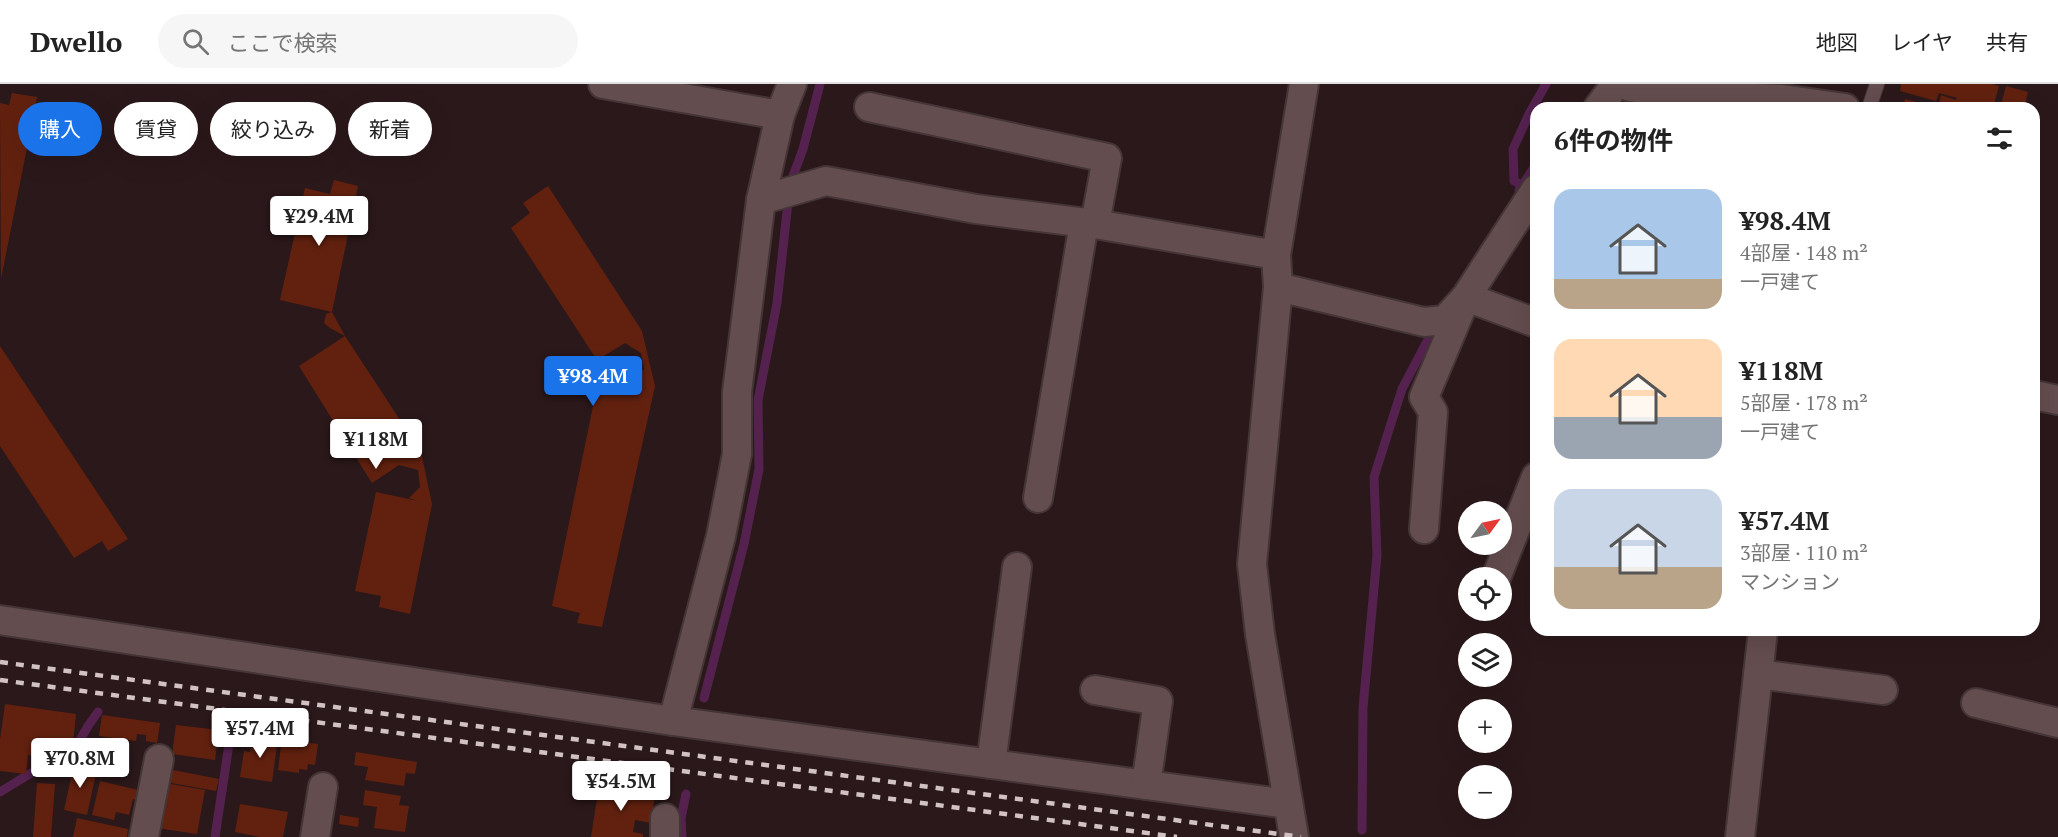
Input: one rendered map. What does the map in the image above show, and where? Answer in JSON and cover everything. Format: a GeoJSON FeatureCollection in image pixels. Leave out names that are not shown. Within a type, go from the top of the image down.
{"type":"FeatureCollection","features":[{"type":"Feature","properties":{"kind":"street"},"geometry":{"type":"LineString","coordinates":[[603,84],[780,115]]}},
{"type":"Feature","properties":{"kind":"street"},"geometry":{"type":"LineString","coordinates":[[673,720],[721,536],[736,454],[737,392],[761,200],[780,115],[792,84]]}},
{"type":"Feature","properties":{"kind":"street"},"geometry":{"type":"LineString","coordinates":[[1294,837],[1260,634],[1252,564],[1278,288],[1276,255],[1304,84]]}},
{"type":"Feature","properties":{"kind":"street"},"geometry":{"type":"LineString","coordinates":[[1602,102],[1616,84]]}},
{"type":"Feature","properties":{"kind":"street"},"geometry":{"type":"LineString","coordinates":[[1626,84],[1630,87],[1680,95],[1782,99],[1803,102]]}},
{"type":"Feature","properties":{"kind":"street"},"geometry":{"type":"LineString","coordinates":[[869,107],[1107,158],[1089,223],[1038,498]]}},
{"type":"Feature","properties":{"kind":"street"},"geometry":{"type":"LineString","coordinates":[[761,200],[826,180],[976,209],[1089,223],[1276,255]]}},
{"type":"Feature","properties":{"kind":"street"},"geometry":{"type":"LineString","coordinates":[[1424,530],[1433,412],[1424,397],[1466,297],[1530,198]]}},
{"type":"Feature","properties":{"kind":"street"},"geometry":{"type":"LineString","coordinates":[[1278,288],[1435,321],[1466,297]]}},
{"type":"Feature","properties":{"kind":"street"},"geometry":{"type":"LineString","coordinates":[[1466,297],[1530,321]]}},
{"type":"Feature","properties":{"kind":"street"},"geometry":{"type":"LineString","coordinates":[[2040,396],[2058,400]]}},
{"type":"Feature","properties":{"kind":"street"},"geometry":{"type":"LineString","coordinates":[[1500,567],[1530,492]]}},
{"type":"Feature","properties":{"kind":"street"},"geometry":{"type":"LineString","coordinates":[[991,764],[1017,567]]}},
{"type":"Feature","properties":{"kind":"street"},"geometry":{"type":"LineString","coordinates":[[0,620],[673,720],[1288,804]]}},
{"type":"Feature","properties":{"kind":"street"},"geometry":{"type":"LineString","coordinates":[[1740,837],[1762,636]]}},
{"type":"Feature","properties":{"kind":"street"},"geometry":{"type":"LineString","coordinates":[[1758,674],[1883,690]]}},
{"type":"Feature","properties":{"kind":"street"},"geometry":{"type":"LineString","coordinates":[[1095,690],[1158,701],[1146,785]]}},
{"type":"Feature","properties":{"kind":"street"},"geometry":{"type":"LineString","coordinates":[[1976,704],[2058,723]]}},
{"type":"Feature","properties":{"kind":"street"},"geometry":{"type":"LineString","coordinates":[[144,837],[159,759]]}},
{"type":"Feature","properties":{"kind":"street"},"geometry":{"type":"LineString","coordinates":[[314,798],[315,837]]}},
{"type":"Feature","properties":{"kind":"lane"},"geometry":{"type":"LineString","coordinates":[[1871,102],[1877,84]]}},
{"type":"Feature","properties":{"kind":"building"},"geometry":{"type":"Polygon","coordinates":[[[1901,84],[1992,84],[1999,86],[1995,102],[1939,102],[1941,95],[1956,100],[1957,98],[1939,93],[1936,101],[1900,91],[1901,84]]]}},
{"type":"Feature","properties":{"kind":"building"},"geometry":{"type":"Polygon","coordinates":[[[2006,86],[2028,92],[2026,102],[2002,102],[2006,86]]]}},
{"type":"Feature","properties":{"kind":"building"},"geometry":{"type":"Polygon","coordinates":[[[12,93],[37,97],[36,102],[18,102],[18,156],[25,156],[1,279],[0,103],[9,105],[12,93]]]}},
{"type":"Feature","properties":{"kind":"building"},"geometry":{"type":"Polygon","coordinates":[[[334,180],[358,186],[332,312],[280,300],[305,188],[330,194],[334,180]]]}},
{"type":"Feature","properties":{"kind":"building"},"geometry":{"type":"Polygon","coordinates":[[[548,186],[642,331],[655,386],[602,627],[577,623],[580,613],[552,606],[600,372],[633,380],[644,369],[641,353],[625,343],[597,360],[511,228],[530,213],[523,203],[548,186]]]}},
{"type":"Feature","properties":{"kind":"building"},"geometry":{"type":"Polygon","coordinates":[[[332,312],[345,336],[324,323],[326,314],[332,312]]]}},
{"type":"Feature","properties":{"kind":"building"},"geometry":{"type":"Polygon","coordinates":[[[345,336],[421,452],[432,504],[410,614],[379,607],[381,596],[355,591],[376,492],[418,501],[409,498],[420,487],[418,470],[399,465],[372,483],[299,366],[345,336]]]}},
{"type":"Feature","properties":{"kind":"building"},"geometry":{"type":"Polygon","coordinates":[[[0,346],[128,539],[108,551],[102,541],[74,558],[0,446],[0,346]]]}},
{"type":"Feature","properties":{"kind":"building"},"geometry":{"type":"Polygon","coordinates":[[[5,704],[76,714],[73,744],[44,740],[42,756],[28,755],[26,774],[0,771],[0,740],[5,704]]]}},
{"type":"Feature","properties":{"kind":"building"},"geometry":{"type":"Polygon","coordinates":[[[102,715],[160,723],[157,743],[146,741],[146,735],[137,734],[136,741],[99,736],[102,715]]]}},
{"type":"Feature","properties":{"kind":"building"},"geometry":{"type":"Polygon","coordinates":[[[176,725],[219,730],[215,760],[172,754],[176,725]]]}},
{"type":"Feature","properties":{"kind":"building"},"geometry":{"type":"Polygon","coordinates":[[[252,735],[278,739],[272,782],[240,777],[244,751],[250,752],[252,735]]]}},
{"type":"Feature","properties":{"kind":"building"},"geometry":{"type":"Polygon","coordinates":[[[85,738],[129,747],[127,759],[121,758],[118,772],[75,763],[78,749],[85,738]]]}},
{"type":"Feature","properties":{"kind":"building"},"geometry":{"type":"Polygon","coordinates":[[[288,740],[318,744],[315,765],[308,764],[307,770],[299,769],[299,773],[278,770],[281,746],[287,747],[288,740]]]}},
{"type":"Feature","properties":{"kind":"building"},"geometry":{"type":"Polygon","coordinates":[[[356,752],[417,762],[415,774],[406,773],[404,786],[365,780],[368,767],[354,765],[356,752]]]}},
{"type":"Feature","properties":{"kind":"building"},"geometry":{"type":"Polygon","coordinates":[[[74,764],[97,769],[87,815],[64,810],[74,764]]]}},
{"type":"Feature","properties":{"kind":"building"},"geometry":{"type":"Polygon","coordinates":[[[168,769],[219,779],[216,791],[166,782],[168,769]]]}},
{"type":"Feature","properties":{"kind":"building"},"geometry":{"type":"Polygon","coordinates":[[[100,781],[138,790],[129,815],[116,812],[114,820],[92,815],[100,781]]]}},
{"type":"Feature","properties":{"kind":"building"},"geometry":{"type":"Polygon","coordinates":[[[37,783],[55,784],[51,837],[33,837],[37,783]]]}},
{"type":"Feature","properties":{"kind":"building"},"geometry":{"type":"Polygon","coordinates":[[[165,783],[205,790],[197,834],[157,828],[165,783]]]}},
{"type":"Feature","properties":{"kind":"building"},"geometry":{"type":"Polygon","coordinates":[[[599,785],[655,794],[651,823],[635,820],[633,832],[643,834],[643,837],[591,837],[599,785]]]}},
{"type":"Feature","properties":{"kind":"building"},"geometry":{"type":"Polygon","coordinates":[[[365,790],[401,796],[399,805],[409,806],[405,832],[374,828],[377,807],[363,805],[365,790]]]}},
{"type":"Feature","properties":{"kind":"building"},"geometry":{"type":"Polygon","coordinates":[[[240,804],[288,812],[283,837],[260,837],[235,832],[240,804]]]}},
{"type":"Feature","properties":{"kind":"building"},"geometry":{"type":"Polygon","coordinates":[[[340,815],[359,818],[358,827],[339,824],[340,815]]]}},
{"type":"Feature","properties":{"kind":"building"},"geometry":{"type":"Polygon","coordinates":[[[77,818],[128,829],[127,837],[73,837],[77,818]]]}},
{"type":"Feature","properties":{"kind":"waterway"},"geometry":{"type":"LineString","coordinates":[[704,698],[744,544],[759,469],[758,400],[777,303],[790,184],[803,149],[820,84]]}},
{"type":"Feature","properties":{"kind":"waterway"},"geometry":{"type":"LineString","coordinates":[[1536,102],[1546,84]]}},
{"type":"Feature","properties":{"kind":"waterway"},"geometry":{"type":"LineString","coordinates":[[1522,185],[1514,181],[1513,149],[1530,112]]}},
{"type":"Feature","properties":{"kind":"waterway"},"geometry":{"type":"LineString","coordinates":[[1519,190],[1530,174]]}},
{"type":"Feature","properties":{"kind":"waterway"},"geometry":{"type":"LineString","coordinates":[[1362,830],[1363,708],[1377,555],[1374,477],[1402,389],[1435,326]]}},
{"type":"Feature","properties":{"kind":"waterway"},"geometry":{"type":"LineString","coordinates":[[0,792],[51,761],[74,751],[98,712]]}},
{"type":"Feature","properties":{"kind":"waterway"},"geometry":{"type":"LineString","coordinates":[[215,837],[231,731]]}},
{"type":"Feature","properties":{"kind":"waterway"},"geometry":{"type":"LineString","coordinates":[[682,837],[681,818],[686,794]]}},
{"type":"Feature","properties":{"kind":"railway"},"geometry":{"type":"LineString","coordinates":[[0,662],[1301,837]]}},
{"type":"Feature","properties":{"kind":"railway"},"geometry":{"type":"LineString","coordinates":[[0,680],[1177,837]]}}]}
